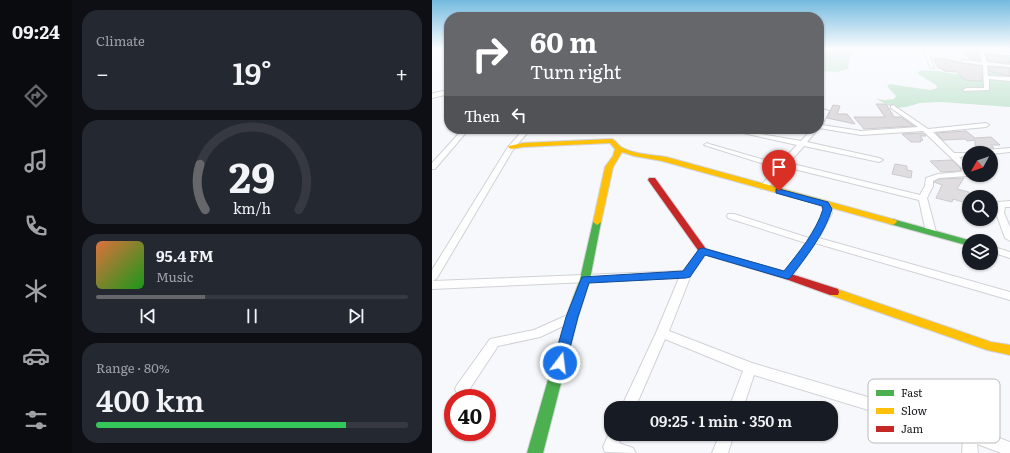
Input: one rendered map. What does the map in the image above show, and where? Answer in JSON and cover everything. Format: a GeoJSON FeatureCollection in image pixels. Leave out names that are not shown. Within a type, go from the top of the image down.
{"type":"FeatureCollection","features":[{"type":"Feature","properties":{"kind":"street"},"geometry":{"type":"LineString","coordinates":[[966,90],[987,89],[987,70]]}},
{"type":"Feature","properties":{"kind":"street"},"geometry":{"type":"LineString","coordinates":[[986,77],[1010,79]]}},
{"type":"Feature","properties":{"kind":"street"},"geometry":{"type":"LineString","coordinates":[[432,96],[444,93]]}},
{"type":"Feature","properties":{"kind":"street"},"geometry":{"type":"LineString","coordinates":[[893,107],[926,130],[967,169],[964,174],[933,178],[929,180],[929,186],[923,198],[931,232]]}},
{"type":"Feature","properties":{"kind":"street"},"geometry":{"type":"LineString","coordinates":[[824,126],[861,133],[986,125]]}},
{"type":"Feature","properties":{"kind":"street"},"geometry":{"type":"LineString","coordinates":[[432,167],[462,134]]}},
{"type":"Feature","properties":{"kind":"street"},"geometry":{"type":"LineString","coordinates":[[432,278],[511,147],[523,134]]}},
{"type":"Feature","properties":{"kind":"street"},"geometry":{"type":"LineString","coordinates":[[755,134],[819,146],[879,160]]}},
{"type":"Feature","properties":{"kind":"street"},"geometry":{"type":"LineString","coordinates":[[764,187],[810,134]]}},
{"type":"Feature","properties":{"kind":"street"},"geometry":{"type":"LineString","coordinates":[[511,147],[523,145],[612,141],[619,149],[634,154],[663,160],[962,241]]}},
{"type":"Feature","properties":{"kind":"street"},"geometry":{"type":"LineString","coordinates":[[707,146],[923,198]]}},
{"type":"Feature","properties":{"kind":"street"},"geometry":{"type":"LineString","coordinates":[[535,453],[572,317],[585,279],[592,241],[603,199],[608,167],[617,156],[619,149]]}},
{"type":"Feature","properties":{"kind":"street"},"geometry":{"type":"LineString","coordinates":[[998,151],[1010,150]]}},
{"type":"Feature","properties":{"kind":"street"},"geometry":{"type":"LineString","coordinates":[[954,155],[962,154]]}},
{"type":"Feature","properties":{"kind":"street"},"geometry":{"type":"LineString","coordinates":[[652,180],[703,251],[787,276],[991,347],[1010,350]]}},
{"type":"Feature","properties":{"kind":"street"},"geometry":{"type":"LineString","coordinates":[[787,276],[812,240],[828,213],[825,204]]}},
{"type":"Feature","properties":{"kind":"street"},"geometry":{"type":"LineString","coordinates":[[1010,204],[1002,204],[1000,213],[1010,237]]}},
{"type":"Feature","properties":{"kind":"street"},"geometry":{"type":"LineString","coordinates":[[731,216],[1010,296]]}},
{"type":"Feature","properties":{"kind":"street"},"geometry":{"type":"LineString","coordinates":[[631,401],[662,333],[686,274],[703,251]]}},
{"type":"Feature","properties":{"kind":"street"},"geometry":{"type":"LineString","coordinates":[[998,252],[1010,255]]}},
{"type":"Feature","properties":{"kind":"street"},"geometry":{"type":"LineString","coordinates":[[432,285],[686,274]]}},
{"type":"Feature","properties":{"kind":"street"},"geometry":{"type":"LineString","coordinates":[[462,389],[494,342],[536,334],[572,317]]}},
{"type":"Feature","properties":{"kind":"street"},"geometry":{"type":"LineString","coordinates":[[662,333],[750,368],[868,403]]}},
{"type":"Feature","properties":{"kind":"street"},"geometry":{"type":"LineString","coordinates":[[738,401],[750,368]]}},
{"type":"Feature","properties":{"kind":"street"},"geometry":{"type":"LineString","coordinates":[[720,453],[724,441]]}},
{"type":"Feature","properties":{"kind":"street"},"geometry":{"type":"LineString","coordinates":[[996,443],[1010,448]]}},
{"type":"Feature","properties":{"kind":"street"},"geometry":{"type":"LineString","coordinates":[[610,445],[628,453]]}},
{"type":"Feature","properties":{"kind":"green space"},"geometry":{"type":"Polygon","coordinates":[[[824,70],[844,70],[837,72],[824,71],[824,70]]]}},
{"type":"Feature","properties":{"kind":"green space"},"geometry":{"type":"Polygon","coordinates":[[[928,70],[968,75],[985,74],[987,70],[1010,70],[1010,107],[941,102],[920,103],[906,107],[894,108],[876,99],[894,99],[896,96],[887,86],[890,84],[930,90],[937,88],[936,85],[918,74],[919,71],[928,70]]]}},
{"type":"Feature","properties":{"kind":"building"},"geometry":{"type":"Polygon","coordinates":[[[982,70],[982,81],[965,80],[957,72],[944,71],[982,70]]]}},
{"type":"Feature","properties":{"kind":"building"},"geometry":{"type":"Polygon","coordinates":[[[1010,70],[1010,76],[989,71],[1010,70]]]}},
{"type":"Feature","properties":{"kind":"building"},"geometry":{"type":"Polygon","coordinates":[[[876,104],[886,104],[894,117],[901,117],[914,126],[864,129],[854,117],[885,117],[876,104]]]}},
{"type":"Feature","properties":{"kind":"building"},"geometry":{"type":"Polygon","coordinates":[[[833,105],[840,106],[837,114],[847,114],[855,124],[827,118],[833,105]]]}},
{"type":"Feature","properties":{"kind":"building"},"geometry":{"type":"Polygon","coordinates":[[[966,131],[975,138],[991,137],[1000,145],[975,146],[975,140],[943,140],[936,133],[966,131]]]}},
{"type":"Feature","properties":{"kind":"building"},"geometry":{"type":"Polygon","coordinates":[[[922,133],[926,136],[920,136],[923,140],[920,141],[921,142],[911,142],[902,134],[922,133]]]}},
{"type":"Feature","properties":{"kind":"building"},"geometry":{"type":"Polygon","coordinates":[[[952,160],[961,169],[960,171],[941,172],[930,161],[952,160]]]}},
{"type":"Feature","properties":{"kind":"building"},"geometry":{"type":"Polygon","coordinates":[[[895,164],[907,166],[907,170],[912,171],[911,178],[892,174],[895,164]]]}},
{"type":"Feature","properties":{"kind":"building"},"geometry":{"type":"Polygon","coordinates":[[[962,178],[962,181],[957,189],[962,190],[962,202],[953,199],[952,202],[936,198],[942,185],[934,182],[939,179],[962,178]]]}},
{"type":"Feature","properties":{"kind":"traffic: fast"},"geometry":{"type":"LineString","coordinates":[[535,453],[572,317],[585,279],[597,222]]}},
{"type":"Feature","properties":{"kind":"traffic: fast"},"geometry":{"type":"LineString","coordinates":[[893,222],[962,241]]}},
{"type":"Feature","properties":{"kind":"traffic: slow"},"geometry":{"type":"LineString","coordinates":[[511,147],[523,145],[612,141],[619,149],[617,156],[609,167],[597,222]]}},
{"type":"Feature","properties":{"kind":"traffic: slow"},"geometry":{"type":"LineString","coordinates":[[619,149],[634,154],[663,159],[893,222]]}},
{"type":"Feature","properties":{"kind":"traffic: slow"},"geometry":{"type":"LineString","coordinates":[[834,292],[991,347],[1010,350]]}},
{"type":"Feature","properties":{"kind":"traffic: jam"},"geometry":{"type":"LineString","coordinates":[[652,180],[703,251],[787,276],[834,292]]}},
{"type":"Feature","properties":{"kind":"route"},"geometry":{"type":"LineString","coordinates":[[560,363],[572,317],[585,279],[686,274],[703,251],[787,276],[807,249],[824,221],[828,213],[828,209],[825,204],[779,191]]}}]}
